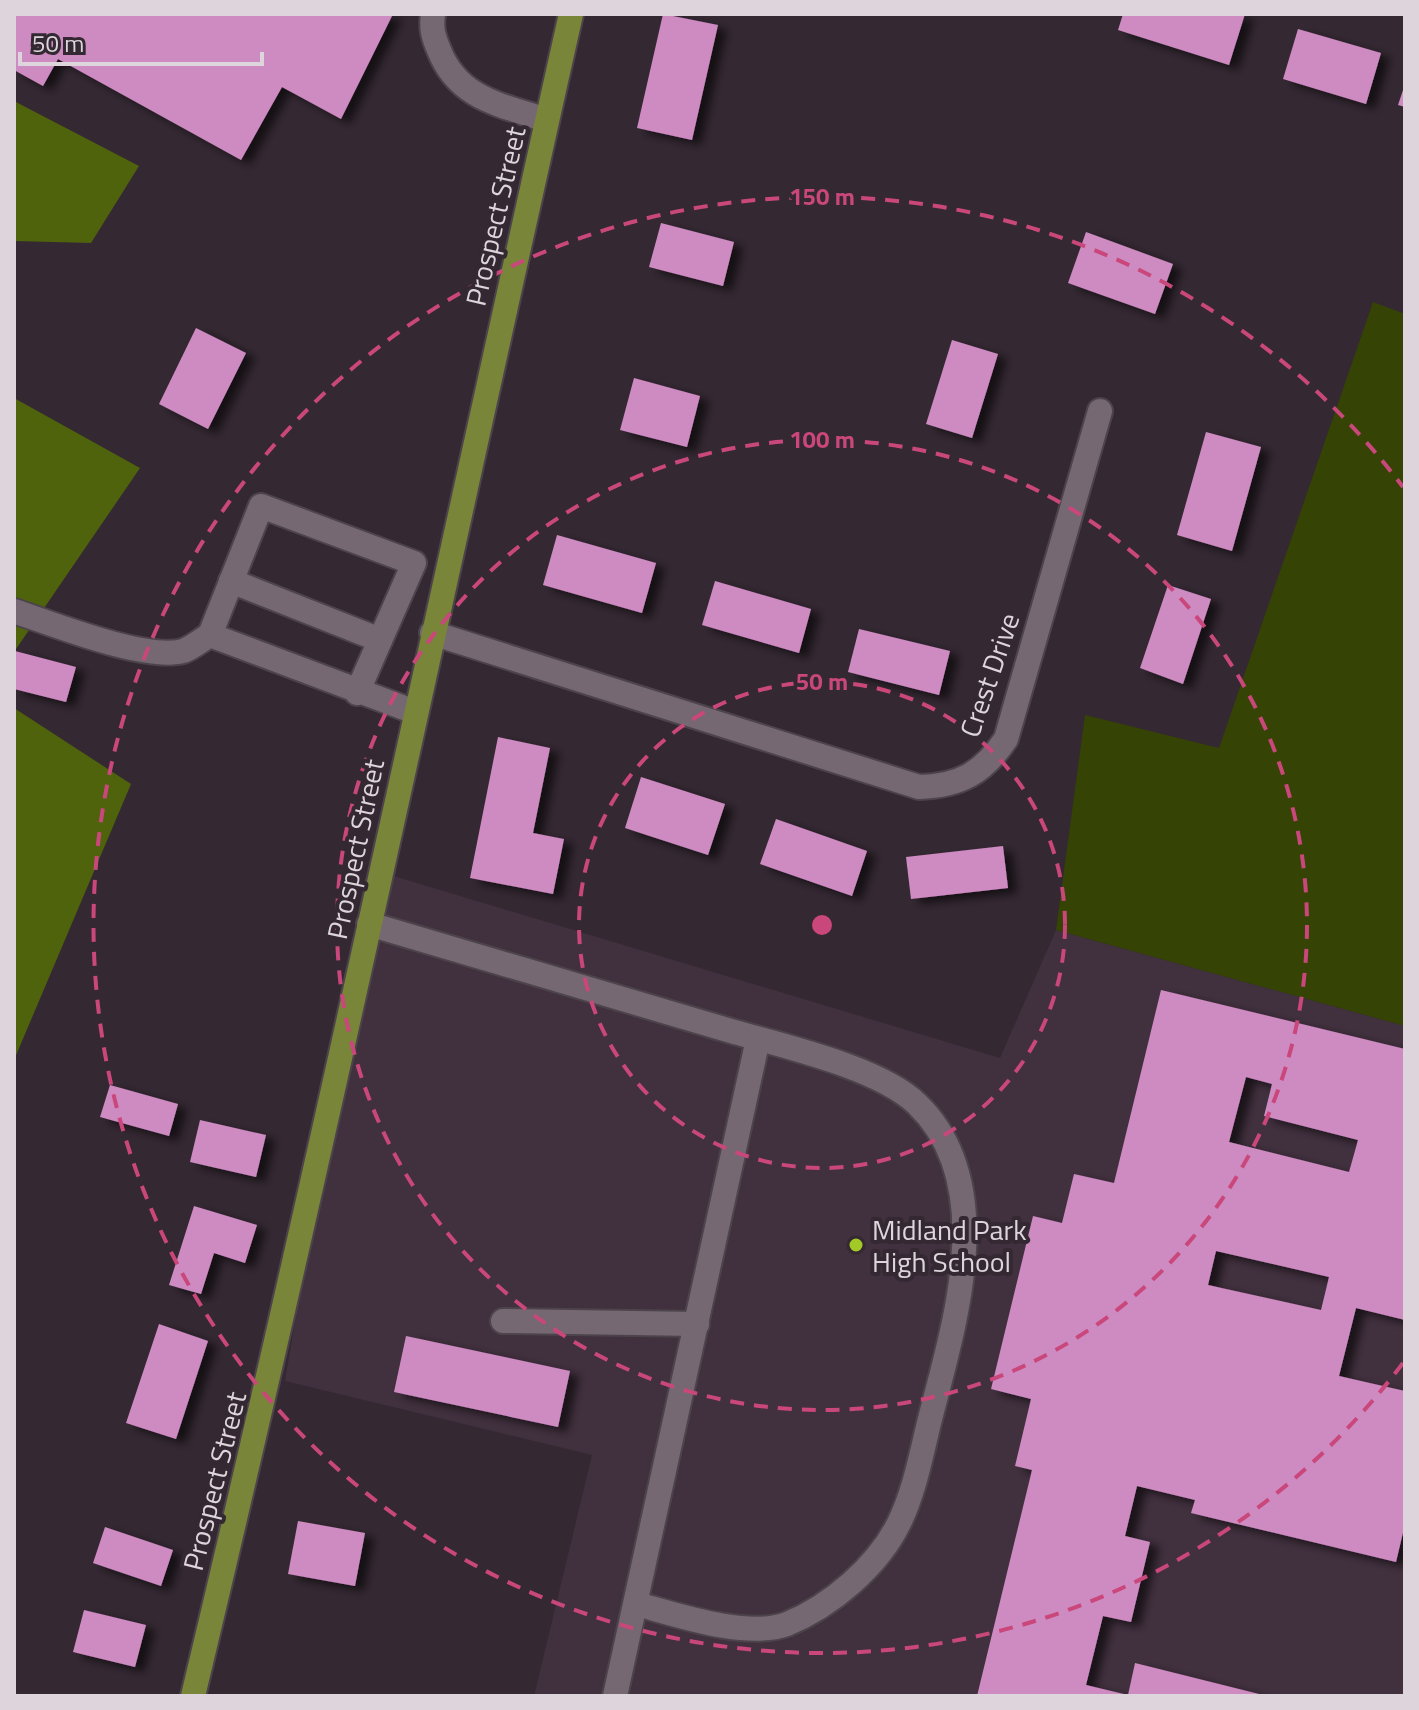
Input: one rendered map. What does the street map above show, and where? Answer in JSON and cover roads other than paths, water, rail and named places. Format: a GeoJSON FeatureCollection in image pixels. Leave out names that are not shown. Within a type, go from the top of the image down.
{"type":"FeatureCollection","features":[{"type":"Feature","properties":{"kind":"main road","name":"Prospect Street"},"geometry":{"type":"LineString","coordinates":[[193,1696],[264,1399],[571,14]]}},
{"type":"Feature","properties":{"kind":"street"},"geometry":{"type":"LineString","coordinates":[[433,14],[431,29],[447,72],[462,86],[494,104],[547,120]]}},
{"type":"Feature","properties":{"kind":"street","name":"Crest Drive"},"geometry":{"type":"LineString","coordinates":[[432,633],[919,787],[947,786],[975,775],[992,760],[1006,739],[1100,411]]}},
{"type":"Feature","properties":{"kind":"street"},"geometry":{"type":"LineString","coordinates":[[14,611],[83,634],[160,653],[185,651],[210,635],[261,506],[445,573]]}},
{"type":"Feature","properties":{"kind":"street"},"geometry":{"type":"LineString","coordinates":[[357,693],[414,563]]}},
{"type":"Feature","properties":{"kind":"street"},"geometry":{"type":"LineString","coordinates":[[231,581],[380,640]]}},
{"type":"Feature","properties":{"kind":"street"},"geometry":{"type":"LineString","coordinates":[[210,635],[357,693],[415,712]]}},
{"type":"Feature","properties":{"kind":"street"},"geometry":{"type":"LineString","coordinates":[[369,924],[758,1039],[881,1080],[918,1105],[943,1141],[958,1176],[966,1253],[945,1358],[899,1523],[870,1564],[839,1593],[785,1625],[729,1628],[637,1604]]}},
{"type":"Feature","properties":{"kind":"street"},"geometry":{"type":"LineString","coordinates":[[615,1696],[758,1039]]}},
{"type":"Feature","properties":{"kind":"street"},"geometry":{"type":"LineString","coordinates":[[503,1321],[697,1324]]}},
{"type":"Feature","properties":{"kind":"place","name":"Midland Park High School"},"geometry":{"type":"Point","coordinates":[856,1245]}}]}
